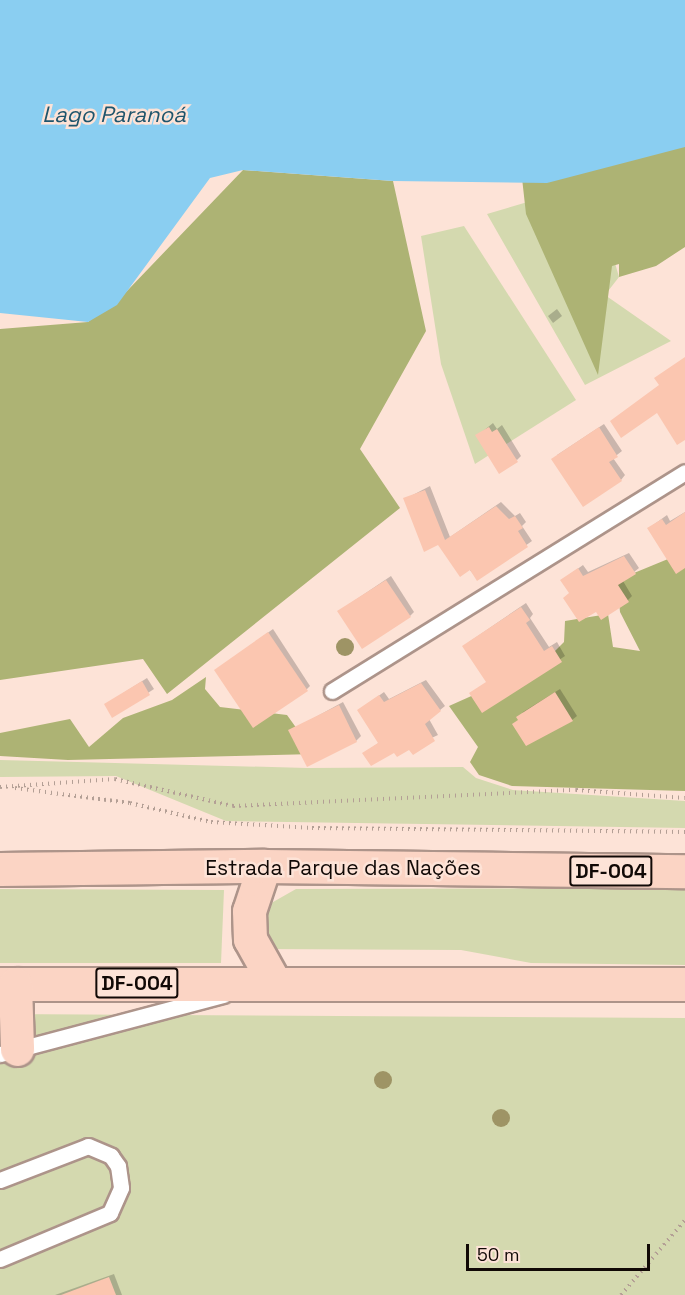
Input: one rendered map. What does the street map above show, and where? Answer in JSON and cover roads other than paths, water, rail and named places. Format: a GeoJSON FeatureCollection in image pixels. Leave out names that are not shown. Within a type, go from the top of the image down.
{"type":"FeatureCollection","features":[{"type":"Feature","properties":{"kind":"highway","name":"Estrada Parque das Nações"},"geometry":{"type":"LineString","coordinates":[[0,869],[264,866],[685,871]]}},
{"type":"Feature","properties":{"kind":"highway"},"geometry":{"type":"LineString","coordinates":[[264,866],[249,911],[250,939],[274,982]]}},
{"type":"Feature","properties":{"kind":"highway","name":"DF-004"},"geometry":{"type":"LineString","coordinates":[[8,984],[274,982],[685,984]]}},
{"type":"Feature","properties":{"kind":"highway"},"geometry":{"type":"LineString","coordinates":[[8,984],[8,1052]]}},
{"type":"Feature","properties":{"kind":"lane"},"geometry":{"type":"LineString","coordinates":[[332,691],[685,472]]}},
{"type":"Feature","properties":{"kind":"lane"},"geometry":{"type":"LineString","coordinates":[[8,1052],[274,982]]}},
{"type":"Feature","properties":{"kind":"lane"},"geometry":{"type":"LineString","coordinates":[[0,1180],[88,1146],[111,1156],[118,1166],[121,1188],[110,1213],[0,1260]]}},
{"type":"Feature","properties":{"kind":"water","name":"Lago Paranoá"},"geometry":{"type":"Polygon","coordinates":[[[0,0],[685,0],[685,147],[547,183],[393,181],[243,170],[210,178],[117,305],[88,322],[0,313],[0,0]]]}}]}
